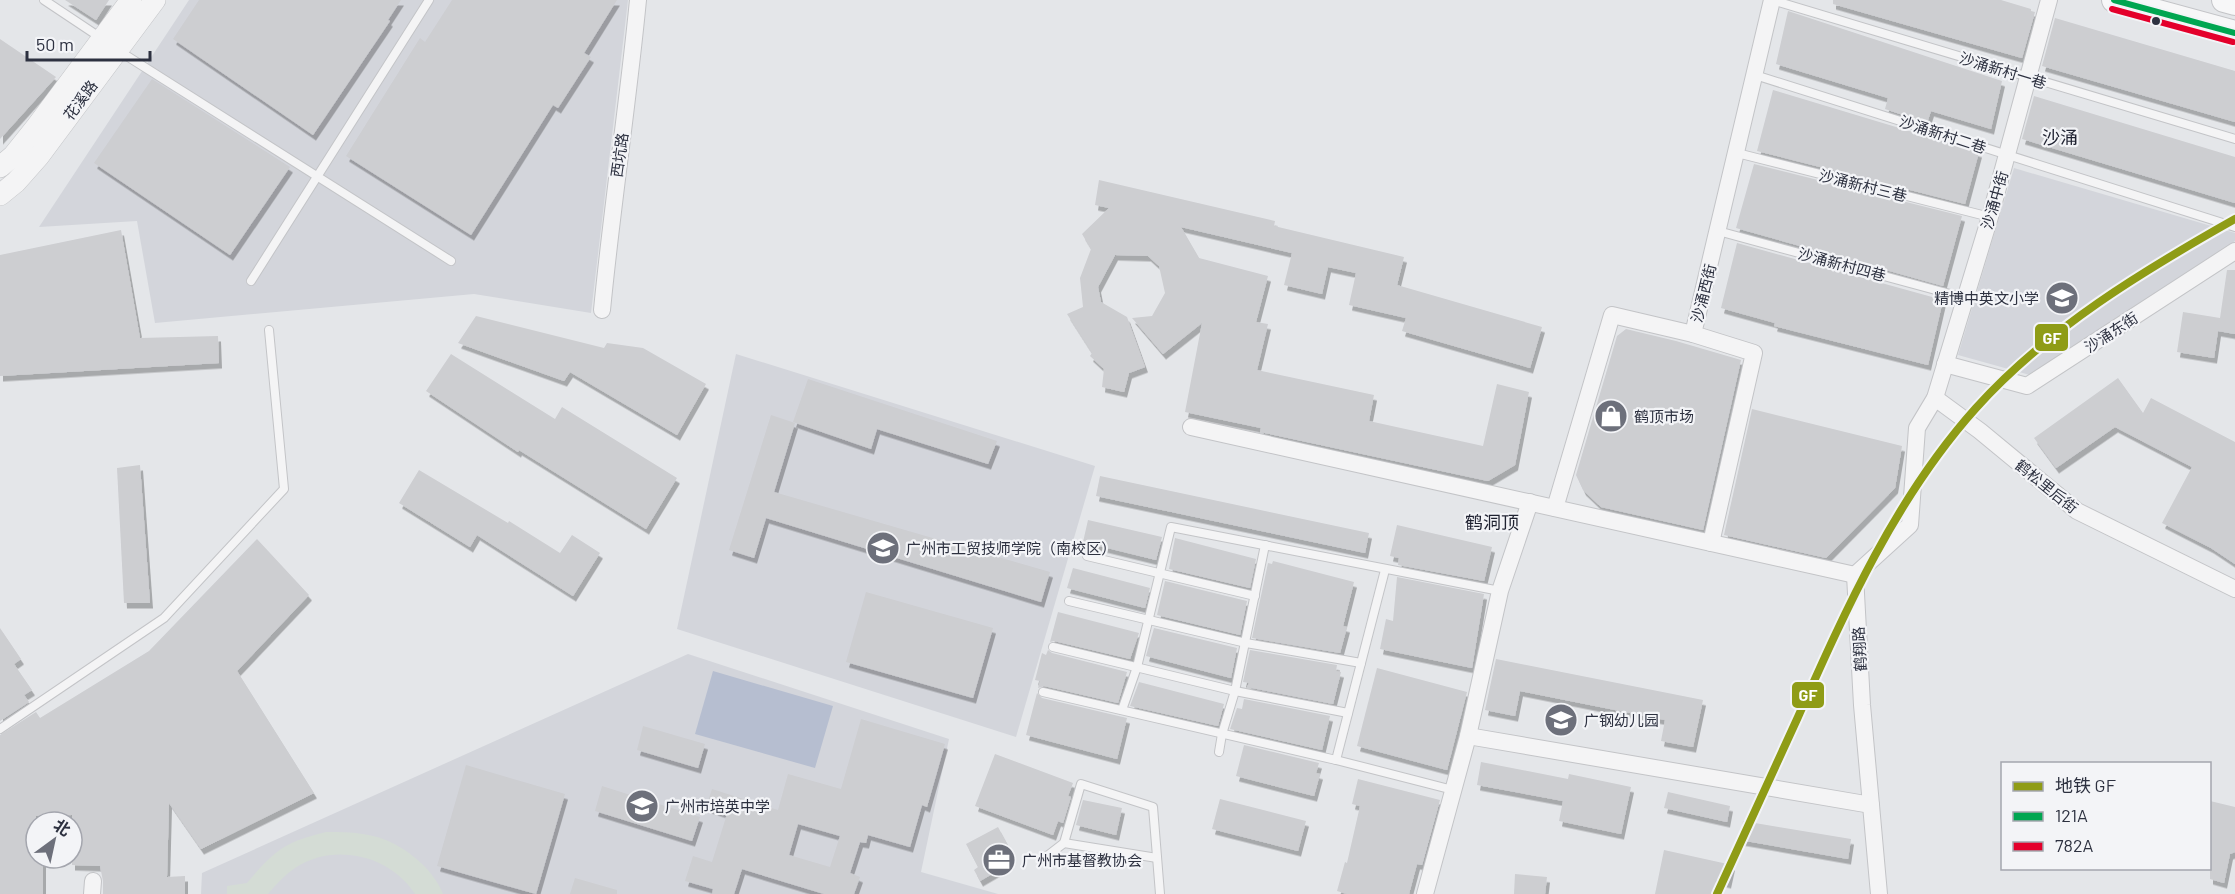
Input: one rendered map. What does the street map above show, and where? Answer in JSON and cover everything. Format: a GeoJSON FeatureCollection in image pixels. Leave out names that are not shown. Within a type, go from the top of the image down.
{"type":"FeatureCollection","features":[{"type":"Feature","properties":{"kind":"main road"},"geometry":{"type":"LineString","coordinates":[[2114,0],[2235,33]]}},
{"type":"Feature","properties":{"kind":"main road"},"geometry":{"type":"LineString","coordinates":[[2224,0],[2235,3]]}},
{"type":"Feature","properties":{"kind":"street","name":"花溪路"},"geometry":{"type":"LineString","coordinates":[[0,195],[16,182],[39,156],[110,44],[131,0]]}},
{"type":"Feature","properties":{"kind":"street","name":"花溪路"},"geometry":{"type":"LineString","coordinates":[[0,167],[13,156],[110,44],[155,0]]}},
{"type":"Feature","properties":{"kind":"street","name":"西坑路"},"geometry":{"type":"LineString","coordinates":[[602,310],[612,204],[631,74],[638,0]]}},
{"type":"Feature","properties":{"kind":"street","name":"沙涌西街"},"geometry":{"type":"LineString","coordinates":[[1711,543],[1754,353],[1693,334],[1772,0]]}},
{"type":"Feature","properties":{"kind":"street","name":"沙涌中街"},"geometry":{"type":"LineString","coordinates":[[1935,398],[1990,217],[2049,0]]}},
{"type":"Feature","properties":{"kind":"street","name":"沙涌东街"},"geometry":{"type":"LineString","coordinates":[[1945,364],[2027,386],[2235,250]]}},
{"type":"Feature","properties":{"kind":"street"},"geometry":{"type":"LineString","coordinates":[[1555,508],[1612,315],[1693,334]]}},
{"type":"Feature","properties":{"kind":"street"},"geometry":{"type":"LineString","coordinates":[[1191,427],[1855,575],[1910,525],[1917,428],[1935,398]]}},
{"type":"Feature","properties":{"kind":"street","name":"鹤松里后街"},"geometry":{"type":"LineString","coordinates":[[1935,398],[1980,431],[2077,511],[2235,589]]}},
{"type":"Feature","properties":{"kind":"street"},"geometry":{"type":"LineString","coordinates":[[1425,894],[1468,735],[1500,591],[1530,502]]}},
{"type":"Feature","properties":{"kind":"street","name":"鹤翔路"},"geometry":{"type":"LineString","coordinates":[[1855,575],[1862,705],[1879,894]]}},
{"type":"Feature","properties":{"kind":"street"},"geometry":{"type":"LineString","coordinates":[[1468,735],[1871,805]]}},
{"type":"Feature","properties":{"kind":"lane"},"geometry":{"type":"LineString","coordinates":[[44,0],[451,261]]}},
{"type":"Feature","properties":{"kind":"lane"},"geometry":{"type":"LineString","coordinates":[[251,281],[429,0]]}},
{"type":"Feature","properties":{"kind":"lane","name":"沙涌新村一巷"},"geometry":{"type":"LineString","coordinates":[[1772,0],[2235,139]]}},
{"type":"Feature","properties":{"kind":"lane","name":"沙涌新村二巷"},"geometry":{"type":"LineString","coordinates":[[1755,75],[2235,227]]}},
{"type":"Feature","properties":{"kind":"lane","name":"沙涌新村三巷"},"geometry":{"type":"LineString","coordinates":[[1737,153],[1990,217]]}},
{"type":"Feature","properties":{"kind":"lane","name":"沙涌新村四巷"},"geometry":{"type":"LineString","coordinates":[[1718,231],[1965,298]]}},
{"type":"Feature","properties":{"kind":"lane"},"geometry":{"type":"LineString","coordinates":[[0,729],[164,618],[284,489],[269,330]]}},
{"type":"Feature","properties":{"kind":"lane"},"geometry":{"type":"LineString","coordinates":[[1122,710],[1137,667],[1171,526],[1500,591]]}},
{"type":"Feature","properties":{"kind":"lane"},"geometry":{"type":"LineString","coordinates":[[1219,752],[1246,643],[1265,545]]}},
{"type":"Feature","properties":{"kind":"lane"},"geometry":{"type":"LineString","coordinates":[[1087,556],[1255,596]]}},
{"type":"Feature","properties":{"kind":"lane"},"geometry":{"type":"LineString","coordinates":[[1336,760],[1385,570]]}},
{"type":"Feature","properties":{"kind":"lane"},"geometry":{"type":"LineString","coordinates":[[1069,601],[1246,643],[1361,663]]}},
{"type":"Feature","properties":{"kind":"lane"},"geometry":{"type":"LineString","coordinates":[[1053,647],[1235,692],[1348,714]]}},
{"type":"Feature","properties":{"kind":"lane"},"geometry":{"type":"LineString","coordinates":[[1043,692],[1336,760],[1453,790]]}},
{"type":"Feature","properties":{"kind":"lane"},"geometry":{"type":"LineString","coordinates":[[1042,860],[1064,843],[1081,784],[1153,807],[1160,894]]}},
{"type":"Feature","properties":{"kind":"lane"},"geometry":{"type":"LineString","coordinates":[[1064,843],[1157,858]]}},
{"type":"Feature","properties":{"kind":"shaded area"},"geometry":{"type":"Polygon","coordinates":[[[189,0],[628,0],[591,313],[474,294],[155,323],[137,221],[39,227],[189,0]]]}},
{"type":"Feature","properties":{"kind":"shaded area","name":"精博中英文小学"},"geometry":{"type":"Polygon","coordinates":[[[2014,168],[2235,233],[2235,241],[2030,375],[1958,355],[2014,168]]]}},
{"type":"Feature","properties":{"kind":"shaded area","name":"广州市工贸技师学院（南校区）"},"geometry":{"type":"Polygon","coordinates":[[[736,354],[1095,466],[1016,737],[677,629],[736,354]]]}},
{"type":"Feature","properties":{"kind":"shaded area","name":"广州市培英中学"},"geometry":{"type":"Polygon","coordinates":[[[688,654],[949,739],[921,872],[998,894],[201,894],[202,873],[688,654]]]}},
{"type":"Feature","properties":{"kind":"shaded area"},"geometry":{"type":"Polygon","coordinates":[[[326,832],[367,835],[394,844],[424,865],[443,894],[415,894],[391,870],[376,862],[344,855],[310,860],[295,868],[268,894],[227,894],[227,886],[247,883],[281,849],[326,832]]]}},
{"type":"Feature","properties":{"kind":"water"},"geometry":{"type":"Polygon","coordinates":[[[713,671],[833,706],[815,768],[695,734],[713,671]]]}},
{"type":"Feature","properties":{"kind":"building"},"geometry":{"type":"Polygon","coordinates":[[[65,0],[109,0],[96,20],[65,0]]]}},
{"type":"Feature","properties":{"kind":"building"},"geometry":{"type":"Polygon","coordinates":[[[199,0],[401,0],[388,20],[390,21],[313,135],[173,39],[199,0]]]}},
{"type":"Feature","properties":{"kind":"building"},"geometry":{"type":"Polygon","coordinates":[[[452,0],[617,0],[584,53],[591,57],[558,108],[553,105],[471,235],[346,156],[420,38],[425,42],[452,0]]]}},
{"type":"Feature","properties":{"kind":"building"},"geometry":{"type":"Polygon","coordinates":[[[1833,0],[2001,0],[2035,12],[2022,58],[1833,4],[1833,0]]]}},
{"type":"Feature","properties":{"kind":"building"},"geometry":{"type":"Polygon","coordinates":[[[1788,11],[2002,81],[1991,129],[1931,111],[1927,123],[1885,109],[1888,98],[1776,64],[1788,11]]]}},
{"type":"Feature","properties":{"kind":"building"},"geometry":{"type":"Polygon","coordinates":[[[2055,18],[2235,71],[2235,122],[2042,66],[2055,18]]]}},
{"type":"Feature","properties":{"kind":"building"},"geometry":{"type":"Polygon","coordinates":[[[0,39],[56,77],[0,139],[0,39]]]}},
{"type":"Feature","properties":{"kind":"building"},"geometry":{"type":"Polygon","coordinates":[[[152,79],[290,167],[230,255],[94,163],[152,79]]]}},
{"type":"Feature","properties":{"kind":"building"},"geometry":{"type":"Polygon","coordinates":[[[1773,90],[1979,152],[1965,204],[1757,151],[1773,90]]]}},
{"type":"Feature","properties":{"kind":"building"},"geometry":{"type":"Polygon","coordinates":[[[2034,96],[2235,157],[2235,203],[2022,139],[2034,96]]]}},
{"type":"Feature","properties":{"kind":"building"},"geometry":{"type":"Polygon","coordinates":[[[1754,164],[1962,216],[1943,286],[1736,228],[1754,164]]]}},
{"type":"Feature","properties":{"kind":"building"},"geometry":{"type":"Polygon","coordinates":[[[1099,180],[1275,221],[1274,226],[1404,257],[1397,285],[1542,327],[1530,368],[1402,331],[1406,318],[1349,305],[1356,273],[1328,267],[1322,294],[1284,285],[1292,253],[1181,227],[1199,258],[1268,276],[1256,322],[1268,324],[1257,370],[1374,395],[1369,421],[1483,446],[1497,384],[1529,392],[1515,465],[1488,481],[1260,432],[1261,428],[1185,412],[1202,323],[1163,354],[1132,318],[1152,316],[1165,293],[1159,266],[1148,256],[1115,255],[1098,287],[1101,302],[1127,317],[1145,367],[1129,373],[1124,392],[1102,387],[1104,369],[1090,356],[1092,353],[1067,314],[1083,307],[1080,278],[1091,249],[1082,234],[1109,208],[1095,205],[1099,180]]]}},
{"type":"Feature","properties":{"kind":"building"},"geometry":{"type":"Polygon","coordinates":[[[121,230],[140,338],[218,336],[219,363],[0,376],[0,255],[121,230]]]}},
{"type":"Feature","properties":{"kind":"building"},"geometry":{"type":"Polygon","coordinates":[[[1737,243],[1943,300],[1928,365],[1774,326],[1775,323],[1721,308],[1737,243]]]}},
{"type":"Feature","properties":{"kind":"building"},"geometry":{"type":"Polygon","coordinates":[[[2227,270],[2235,270],[2235,334],[2218,331],[2214,358],[2177,352],[2183,312],[2220,318],[2227,270]]]}},
{"type":"Feature","properties":{"kind":"building"},"geometry":{"type":"Polygon","coordinates":[[[476,316],[604,348],[607,343],[643,348],[706,384],[677,435],[570,372],[564,381],[458,343],[476,316]]]}},
{"type":"Feature","properties":{"kind":"building"},"geometry":{"type":"Polygon","coordinates":[[[1626,329],[1741,360],[1703,530],[1601,507],[1583,490],[1576,475],[1617,336],[1626,329]]]}},
{"type":"Feature","properties":{"kind":"building"},"geometry":{"type":"Polygon","coordinates":[[[451,354],[555,419],[562,407],[677,478],[646,529],[519,450],[518,452],[426,391],[451,354]]]}},
{"type":"Feature","properties":{"kind":"building"},"geometry":{"type":"Polygon","coordinates":[[[2118,378],[2143,413],[2151,398],[2235,442],[2235,564],[2211,548],[2162,523],[2192,467],[2115,427],[2056,468],[2034,438],[2118,378]]]}},
{"type":"Feature","properties":{"kind":"building"},"geometry":{"type":"Polygon","coordinates":[[[808,379],[997,441],[988,464],[877,429],[871,449],[793,422],[808,379]]]}},
{"type":"Feature","properties":{"kind":"building"},"geometry":{"type":"Polygon","coordinates":[[[1752,409],[1902,446],[1895,488],[1826,558],[1724,535],[1752,409]]]}},
{"type":"Feature","properties":{"kind":"building"},"geometry":{"type":"Polygon","coordinates":[[[771,415],[795,423],[774,492],[1050,572],[1041,602],[766,518],[754,558],[729,550],[771,415]]]}},
{"type":"Feature","properties":{"kind":"building"},"geometry":{"type":"Polygon","coordinates":[[[140,465],[150,603],[124,603],[117,468],[140,465]]]}},
{"type":"Feature","properties":{"kind":"building"},"geometry":{"type":"Polygon","coordinates":[[[419,470],[560,553],[572,535],[600,553],[573,596],[477,535],[470,547],[399,503],[419,470]]]}},
{"type":"Feature","properties":{"kind":"building"},"geometry":{"type":"Polygon","coordinates":[[[1100,476],[1369,533],[1365,553],[1096,496],[1100,476]]]}},
{"type":"Feature","properties":{"kind":"building"},"geometry":{"type":"Polygon","coordinates":[[[1088,520],[1162,537],[1156,560],[1083,542],[1088,520]]]}},
{"type":"Feature","properties":{"kind":"building"},"geometry":{"type":"Polygon","coordinates":[[[1397,525],[1492,547],[1484,581],[1398,565],[1399,558],[1390,556],[1397,525]]]}},
{"type":"Feature","properties":{"kind":"building"},"geometry":{"type":"Polygon","coordinates":[[[1175,538],[1256,559],[1250,588],[1169,569],[1175,538]]]}},
{"type":"Feature","properties":{"kind":"building"},"geometry":{"type":"Polygon","coordinates":[[[257,539],[309,595],[237,671],[314,793],[201,849],[169,803],[167,877],[185,876],[185,894],[103,894],[100,866],[84,865],[84,810],[24,810],[24,870],[43,870],[43,894],[0,894],[0,735],[36,712],[40,718],[149,651],[257,539]]]}},
{"type":"Feature","properties":{"kind":"building"},"geometry":{"type":"Polygon","coordinates":[[[1273,561],[1354,582],[1343,626],[1347,627],[1340,653],[1252,638],[1268,563],[1272,564],[1273,561]]]}},
{"type":"Feature","properties":{"kind":"building"},"geometry":{"type":"Polygon","coordinates":[[[1073,568],[1150,588],[1145,608],[1067,588],[1073,568]]]}},
{"type":"Feature","properties":{"kind":"building"},"geometry":{"type":"Polygon","coordinates":[[[1397,577],[1484,594],[1472,668],[1380,649],[1386,619],[1393,621],[1397,577]]]}},
{"type":"Feature","properties":{"kind":"building"},"geometry":{"type":"Polygon","coordinates":[[[1165,581],[1247,601],[1240,635],[1157,615],[1165,581]]]}},
{"type":"Feature","properties":{"kind":"building"},"geometry":{"type":"Polygon","coordinates":[[[866,592],[993,628],[973,698],[846,662],[866,592]]]}},
{"type":"Feature","properties":{"kind":"building"},"geometry":{"type":"Polygon","coordinates":[[[1058,612],[1139,633],[1130,659],[1054,641],[1050,642],[1058,612]]]}},
{"type":"Feature","properties":{"kind":"building"},"geometry":{"type":"Polygon","coordinates":[[[0,628],[21,659],[14,664],[32,690],[24,695],[29,702],[0,721],[0,628]]]}},
{"type":"Feature","properties":{"kind":"building"},"geometry":{"type":"Polygon","coordinates":[[[1154,628],[1237,648],[1231,678],[1146,656],[1154,628]]]}},
{"type":"Feature","properties":{"kind":"building"},"geometry":{"type":"Polygon","coordinates":[[[1048,650],[1052,653],[1127,672],[1118,703],[1044,686],[1038,688],[1040,681],[1035,680],[1042,653],[1046,655],[1048,650]]]}},
{"type":"Feature","properties":{"kind":"building"},"geometry":{"type":"Polygon","coordinates":[[[1250,650],[1337,665],[1336,671],[1341,672],[1333,704],[1247,687],[1249,683],[1243,682],[1250,650]]]}},
{"type":"Feature","properties":{"kind":"building"},"geometry":{"type":"Polygon","coordinates":[[[1496,659],[1703,700],[1693,747],[1661,741],[1665,720],[1520,691],[1515,716],[1485,710],[1496,659]]]}},
{"type":"Feature","properties":{"kind":"building"},"geometry":{"type":"Polygon","coordinates":[[[1377,668],[1467,692],[1447,770],[1357,746],[1377,668]]]}},
{"type":"Feature","properties":{"kind":"building"},"geometry":{"type":"Polygon","coordinates":[[[1139,682],[1224,704],[1218,726],[1130,706],[1139,682]]]}},
{"type":"Feature","properties":{"kind":"building"},"geometry":{"type":"Polygon","coordinates":[[[1037,693],[1042,698],[1127,718],[1117,759],[1026,735],[1037,693]]]}},
{"type":"Feature","properties":{"kind":"building"},"geometry":{"type":"Polygon","coordinates":[[[1244,699],[1330,716],[1322,750],[1230,729],[1237,708],[1242,709],[1244,699]]]}},
{"type":"Feature","properties":{"kind":"building"},"geometry":{"type":"Polygon","coordinates":[[[861,719],[945,744],[927,807],[922,805],[910,847],[868,835],[866,843],[860,842],[850,873],[860,877],[854,894],[824,894],[742,869],[734,894],[712,894],[713,889],[685,881],[693,856],[712,862],[727,814],[706,807],[712,789],[778,810],[788,774],[841,789],[861,719]],[[798,824],[789,855],[830,867],[840,836],[798,824]]]}},
{"type":"Feature","properties":{"kind":"building"},"geometry":{"type":"Polygon","coordinates":[[[643,726],[705,744],[698,768],[637,750],[643,726]]]}},
{"type":"Feature","properties":{"kind":"building"},"geometry":{"type":"Polygon","coordinates":[[[1244,745],[1319,763],[1316,773],[1320,774],[1314,796],[1236,776],[1244,745]]]}},
{"type":"Feature","properties":{"kind":"building"},"geometry":{"type":"Polygon","coordinates":[[[995,754],[1073,783],[1063,823],[1058,821],[1053,835],[975,806],[995,754]]]}},
{"type":"Feature","properties":{"kind":"building"},"geometry":{"type":"Polygon","coordinates":[[[1481,762],[1568,779],[1569,774],[1631,787],[1621,834],[1559,821],[1563,801],[1477,785],[1481,762]]]}},
{"type":"Feature","properties":{"kind":"building"},"geometry":{"type":"Polygon","coordinates":[[[466,765],[565,794],[536,894],[437,866],[466,765]]]}},
{"type":"Feature","properties":{"kind":"building"},"geometry":{"type":"Polygon","coordinates":[[[1358,779],[1440,800],[1422,865],[1417,864],[1409,894],[1347,894],[1337,891],[1345,862],[1347,863],[1360,806],[1352,804],[1358,779]]]}},
{"type":"Feature","properties":{"kind":"building"},"geometry":{"type":"Polygon","coordinates":[[[602,786],[700,817],[692,841],[595,811],[602,786]]]}},
{"type":"Feature","properties":{"kind":"building"},"geometry":{"type":"Polygon","coordinates":[[[1668,792],[1730,806],[1727,822],[1664,808],[1668,792]]]}},
{"type":"Feature","properties":{"kind":"building"},"geometry":{"type":"Polygon","coordinates":[[[1220,799],[1306,821],[1298,851],[1212,829],[1220,799]]]}},
{"type":"Feature","properties":{"kind":"building"},"geometry":{"type":"Polygon","coordinates":[[[1083,800],[1122,808],[1116,835],[1076,825],[1083,800]]]}},
{"type":"Feature","properties":{"kind":"building"},"geometry":{"type":"Polygon","coordinates":[[[2211,801],[2235,807],[2235,852],[2230,854],[2224,883],[2210,879],[2211,801]]]}},
{"type":"Feature","properties":{"kind":"building"},"geometry":{"type":"Polygon","coordinates":[[[1743,821],[1851,839],[1848,859],[1740,840],[1743,821]]]}},
{"type":"Feature","properties":{"kind":"building"},"geometry":{"type":"Polygon","coordinates":[[[998,827],[1010,849],[1005,852],[1011,863],[980,881],[974,870],[978,867],[966,844],[998,827]]]}},
{"type":"Feature","properties":{"kind":"building"},"geometry":{"type":"Polygon","coordinates":[[[1664,850],[1732,865],[1728,883],[1716,880],[1714,894],[1655,894],[1664,850]]]}},
{"type":"Feature","properties":{"kind":"building"},"geometry":{"type":"Polygon","coordinates":[[[1515,874],[1547,877],[1545,894],[1514,894],[1515,874]]]}},
{"type":"Feature","properties":{"kind":"building"},"geometry":{"type":"Polygon","coordinates":[[[575,878],[617,890],[617,894],[570,894],[575,878]]]}},
{"type":"Feature","properties":{"kind":"metro line","name":"GF"},"geometry":{"type":"LineString","coordinates":[[1717,894],[1854,595],[1897,516],[1947,442],[2004,379],[2065,327],[2166,259],[2235,219]]}},
{"type":"Feature","properties":{"kind":"transit line","name":"121A"},"geometry":{"type":"LineString","coordinates":[[2114,0],[2235,33]]}},
{"type":"Feature","properties":{"kind":"transit line","name":"782A"},"geometry":{"type":"LineString","coordinates":[[2112,9],[2233,42]]}},
{"type":"Feature","properties":{"kind":"place","name":"精博中英文小学"},"geometry":{"type":"Point","coordinates":[2062,298]}},
{"type":"Feature","properties":{"kind":"place","name":"鹤顶市场"},"geometry":{"type":"Point","coordinates":[1611,416]}},
{"type":"Feature","properties":{"kind":"place","name":"广州市工贸技师学院（南校区）"},"geometry":{"type":"Point","coordinates":[883,548]}},
{"type":"Feature","properties":{"kind":"place","name":"广钢幼儿园"},"geometry":{"type":"Point","coordinates":[1561,720]}},
{"type":"Feature","properties":{"kind":"place","name":"广州市培英中学"},"geometry":{"type":"Point","coordinates":[642,806]}},
{"type":"Feature","properties":{"kind":"place","name":"广州市基督教协会"},"geometry":{"type":"Point","coordinates":[999,860]}},
{"type":"Feature","properties":{"kind":"district","name":"沙涌"},"geometry":{"type":"Point","coordinates":[2060,137]}},
{"type":"Feature","properties":{"kind":"district","name":"鹤洞顶"},"geometry":{"type":"Point","coordinates":[1492,522]}}]}
